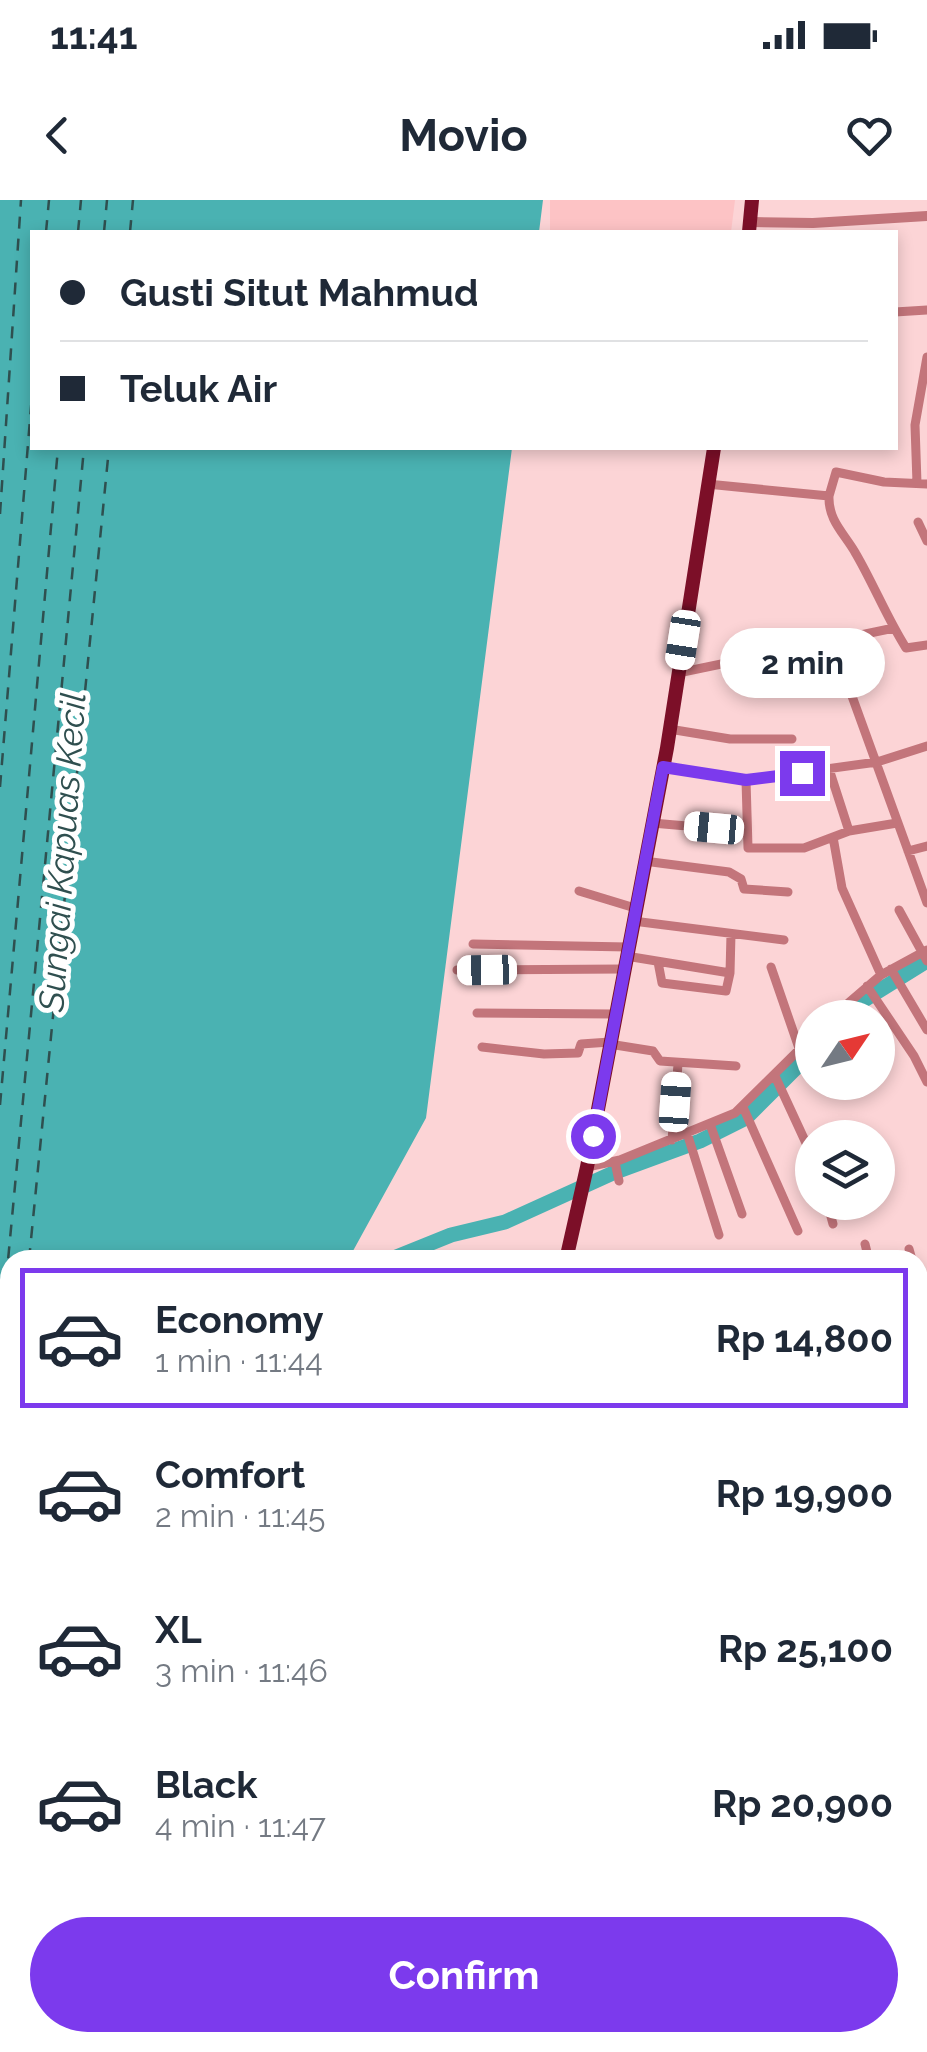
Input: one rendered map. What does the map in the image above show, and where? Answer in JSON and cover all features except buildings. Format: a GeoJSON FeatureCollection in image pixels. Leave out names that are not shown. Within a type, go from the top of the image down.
{"type":"FeatureCollection","features":[{"type":"Feature","properties":{"kind":"highway"},"geometry":{"type":"LineString","coordinates":[[750,227],[752,200]]}},
{"type":"Feature","properties":{"kind":"highway"},"geometry":{"type":"LineString","coordinates":[[568,1250],[587,1171],[670,730],[714,450]]}},
{"type":"Feature","properties":{"kind":"street"},"geometry":{"type":"LineString","coordinates":[[750,227],[927,216]]}},
{"type":"Feature","properties":{"kind":"street"},"geometry":{"type":"LineString","coordinates":[[898,312],[927,310]]}},
{"type":"Feature","properties":{"kind":"street"},"geometry":{"type":"LineString","coordinates":[[927,357],[915,425],[922,484],[884,482],[836,472],[829,496],[831,514],[841,534],[856,553],[906,648],[927,645]]}},
{"type":"Feature","properties":{"kind":"street"},"geometry":{"type":"LineString","coordinates":[[707,484],[829,496]]}},
{"type":"Feature","properties":{"kind":"street"},"geometry":{"type":"LineString","coordinates":[[918,522],[927,541]]}},
{"type":"Feature","properties":{"kind":"street"},"geometry":{"type":"LineString","coordinates":[[678,673],[894,628]]}},
{"type":"Feature","properties":{"kind":"street"},"geometry":{"type":"LineString","coordinates":[[832,641],[927,903]]}},
{"type":"Feature","properties":{"kind":"street"},"geometry":{"type":"LineString","coordinates":[[670,730],[730,739],[792,739]]}},
{"type":"Feature","properties":{"kind":"street"},"geometry":{"type":"LineString","coordinates":[[663,767],[746,780],[877,762],[927,747]]}},
{"type":"Feature","properties":{"kind":"street"},"geometry":{"type":"LineString","coordinates":[[828,769],[849,832]]}},
{"type":"Feature","properties":{"kind":"street"},"geometry":{"type":"LineString","coordinates":[[746,780],[747,847],[804,848],[849,832],[897,823]]}},
{"type":"Feature","properties":{"kind":"street"},"geometry":{"type":"LineString","coordinates":[[652,823],[745,831]]}},
{"type":"Feature","properties":{"kind":"street"},"geometry":{"type":"LineString","coordinates":[[833,837],[842,888],[927,1030]]}},
{"type":"Feature","properties":{"kind":"street"},"geometry":{"type":"LineString","coordinates":[[908,851],[927,846]]}},
{"type":"Feature","properties":{"kind":"street"},"geometry":{"type":"LineString","coordinates":[[644,861],[729,872],[740,879],[744,889],[788,892]]}},
{"type":"Feature","properties":{"kind":"street"},"geometry":{"type":"LineString","coordinates":[[580,892],[634,914],[784,940]]}},
{"type":"Feature","properties":{"kind":"street"},"geometry":{"type":"LineString","coordinates":[[854,1000],[925,955],[899,910]]}},
{"type":"Feature","properties":{"kind":"street"},"geometry":{"type":"LineString","coordinates":[[658,962],[660,981],[664,983],[726,990],[732,934]]}},
{"type":"Feature","properties":{"kind":"street"},"geometry":{"type":"LineString","coordinates":[[474,944],[730,972]]}},
{"type":"Feature","properties":{"kind":"street"},"geometry":{"type":"LineString","coordinates":[[457,970],[626,958]]}},
{"type":"Feature","properties":{"kind":"street"},"geometry":{"type":"LineString","coordinates":[[771,967],[795,1037]]}},
{"type":"Feature","properties":{"kind":"street"},"geometry":{"type":"LineString","coordinates":[[869,988],[927,1082]]}},
{"type":"Feature","properties":{"kind":"street"},"geometry":{"type":"LineString","coordinates":[[476,1013],[615,1014]]}},
{"type":"Feature","properties":{"kind":"street"},"geometry":{"type":"LineString","coordinates":[[482,1047],[544,1054],[578,1052],[581,1044],[610,1043],[652,1051],[658,1060],[678,1064],[736,1066]]}},
{"type":"Feature","properties":{"kind":"street"},"geometry":{"type":"LineString","coordinates":[[587,1171],[617,1172],[672,1140],[688,1141],[746,1114],[795,1057]]}},
{"type":"Feature","properties":{"kind":"street"},"geometry":{"type":"LineString","coordinates":[[672,1140],[678,1064]]}},
{"type":"Feature","properties":{"kind":"street"},"geometry":{"type":"LineString","coordinates":[[776,1079],[795,1120]]}},
{"type":"Feature","properties":{"kind":"street"},"geometry":{"type":"LineString","coordinates":[[746,1114],[798,1230]]}},
{"type":"Feature","properties":{"kind":"street"},"geometry":{"type":"LineString","coordinates":[[711,1127],[742,1214]]}},
{"type":"Feature","properties":{"kind":"street"},"geometry":{"type":"LineString","coordinates":[[688,1141],[720,1235]]}},
{"type":"Feature","properties":{"kind":"street"},"geometry":{"type":"LineString","coordinates":[[832,1220],[833,1224]]}},
{"type":"Feature","properties":{"kind":"street"},"geometry":{"type":"LineString","coordinates":[[865,1244],[866,1250]]}},
{"type":"Feature","properties":{"kind":"shaded area"},"geometry":{"type":"Polygon","coordinates":[[[550,200],[735,200],[731,230],[550,230],[550,200]]]}},
{"type":"Feature","properties":{"kind":"water","name":"Sungai Kapuas Kecil"},"geometry":{"type":"Polygon","coordinates":[[[0,200],[543,200],[539,230],[30,230],[30,450],[512,450],[426,1118],[353,1250],[0,1250],[0,200]]]}},
{"type":"Feature","properties":{"kind":"waterway"},"geometry":{"type":"LineString","coordinates":[[864,1000],[927,961]]}},
{"type":"Feature","properties":{"kind":"waterway"},"geometry":{"type":"LineString","coordinates":[[414,1250],[451,1235],[505,1222],[613,1173],[700,1141],[746,1118],[795,1069]]}},
{"type":"Feature","properties":{"kind":"ferry route"},"geometry":{"type":"LineString","coordinates":[[0,514],[21,200]]}},
{"type":"Feature","properties":{"kind":"ferry route"},"geometry":{"type":"LineString","coordinates":[[46,230],[49,200]]}},
{"type":"Feature","properties":{"kind":"ferry route"},"geometry":{"type":"LineString","coordinates":[[78,230],[81,200]]}},
{"type":"Feature","properties":{"kind":"ferry route"},"geometry":{"type":"LineString","coordinates":[[104,230],[107,200]]}},
{"type":"Feature","properties":{"kind":"ferry route"},"geometry":{"type":"LineString","coordinates":[[130,230],[133,200]]}},
{"type":"Feature","properties":{"kind":"ferry route"},"geometry":{"type":"LineString","coordinates":[[0,787],[30,420]]}},
{"type":"Feature","properties":{"kind":"ferry route"},"geometry":{"type":"LineString","coordinates":[[0,1105],[58,450]]}},
{"type":"Feature","properties":{"kind":"ferry route"},"geometry":{"type":"LineString","coordinates":[[9,1250],[84,450]]}},
{"type":"Feature","properties":{"kind":"ferry route"},"geometry":{"type":"LineString","coordinates":[[30,1250],[109,450]]}},
{"type":"Feature","properties":{"kind":"route"},"geometry":{"type":"LineString","coordinates":[[593,1136],[663,767],[746,780],[802,773]]}}]}
